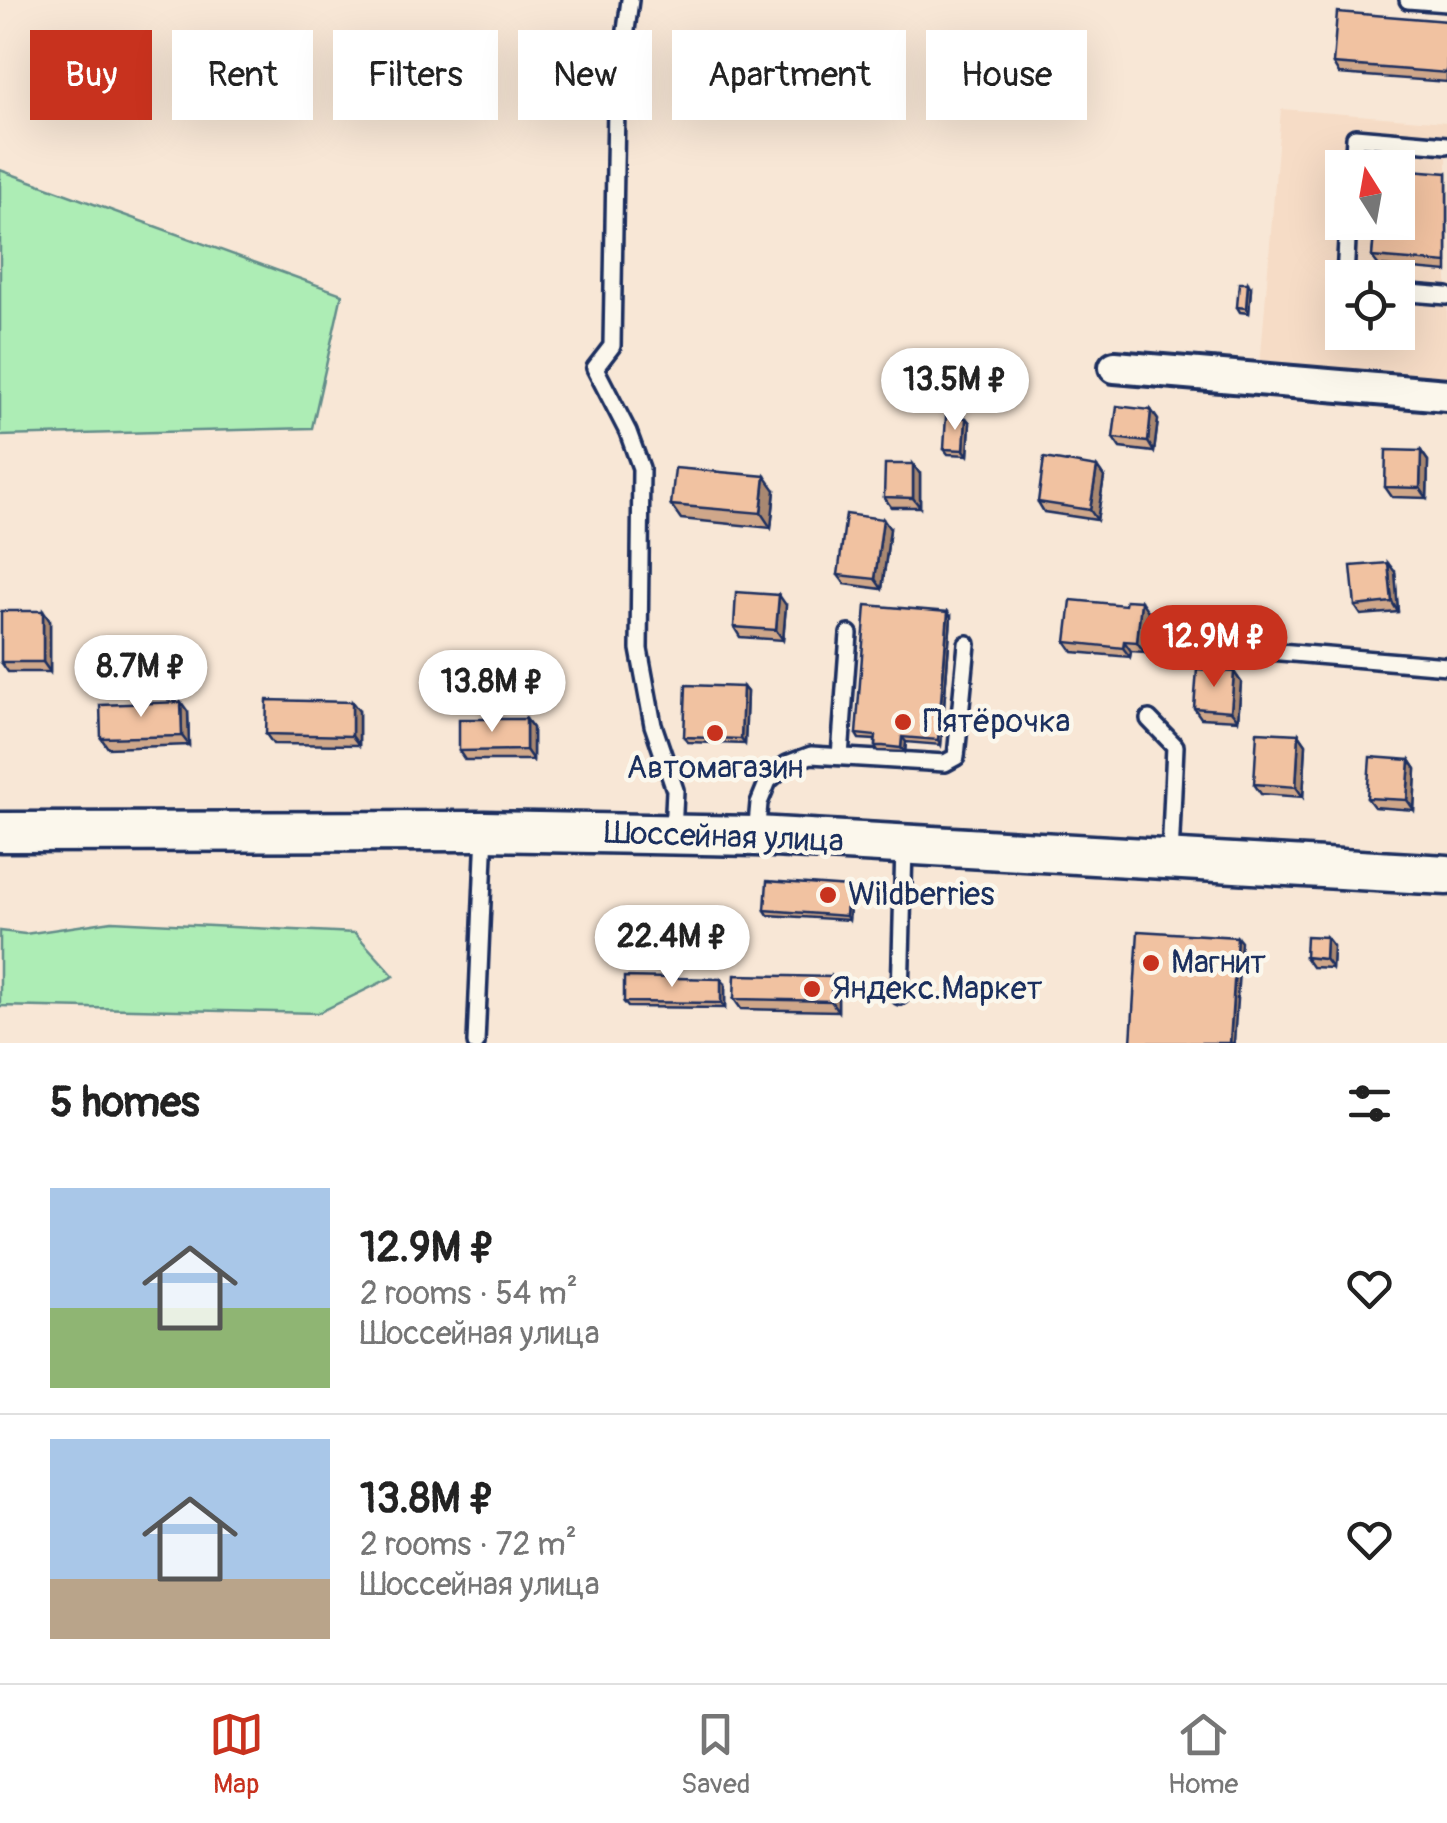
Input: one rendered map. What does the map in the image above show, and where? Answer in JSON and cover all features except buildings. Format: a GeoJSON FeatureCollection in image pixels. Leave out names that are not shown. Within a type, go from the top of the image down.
{"type":"FeatureCollection","features":[{"type":"Feature","properties":{"kind":"street"},"geometry":{"type":"LineString","coordinates":[[1115,367],[1447,395]]}},
{"type":"Feature","properties":{"kind":"street","name":"Шоссейная улица"},"geometry":{"type":"LineString","coordinates":[[0,832],[485,831],[756,836],[1447,875]]}},
{"type":"Feature","properties":{"kind":"lane"},"geometry":{"type":"LineString","coordinates":[[630,0],[616,106],[612,346],[596,368],[641,468],[640,649],[653,725],[675,790],[673,834]]}},
{"type":"Feature","properties":{"kind":"lane"},"geometry":{"type":"LineString","coordinates":[[1408,0],[1447,3]]}},
{"type":"Feature","properties":{"kind":"lane"},"geometry":{"type":"LineString","coordinates":[[1354,150],[1355,137],[1447,145]]}},
{"type":"Feature","properties":{"kind":"lane"},"geometry":{"type":"LineString","coordinates":[[1415,293],[1447,296]]}},
{"type":"Feature","properties":{"kind":"lane"},"geometry":{"type":"LineString","coordinates":[[840,756],[849,634]]}},
{"type":"Feature","properties":{"kind":"lane"},"geometry":{"type":"LineString","coordinates":[[756,836],[759,802],[768,781],[787,764],[811,755],[945,763],[956,757],[967,644]]}},
{"type":"Feature","properties":{"kind":"lane"},"geometry":{"type":"LineString","coordinates":[[1256,650],[1447,666]]}},
{"type":"Feature","properties":{"kind":"lane"},"geometry":{"type":"LineString","coordinates":[[1149,719],[1176,746],[1170,858]]}},
{"type":"Feature","properties":{"kind":"lane"},"geometry":{"type":"LineString","coordinates":[[476,1043],[485,831]]}},
{"type":"Feature","properties":{"kind":"lane"},"geometry":{"type":"LineString","coordinates":[[900,996],[904,842]]}},
{"type":"Feature","properties":{"kind":"shaded area"},"geometry":{"type":"Polygon","coordinates":[[[1281,109],[1447,122],[1447,381],[1260,367],[1281,109]]]}},
{"type":"Feature","properties":{"kind":"green space"},"geometry":{"type":"Polygon","coordinates":[[[0,170],[342,294],[312,428],[0,436],[0,170]]]}},
{"type":"Feature","properties":{"kind":"green space"},"geometry":{"type":"Polygon","coordinates":[[[112,921],[355,933],[394,976],[318,1013],[0,1006],[0,931],[25,934],[112,921]]]}},
{"type":"Feature","properties":{"kind":"place","name":"Пятёрочка"},"geometry":{"type":"Point","coordinates":[903,722]}},
{"type":"Feature","properties":{"kind":"place","name":"Автомагазин"},"geometry":{"type":"Point","coordinates":[715,733]}},
{"type":"Feature","properties":{"kind":"place","name":"Wildberries"},"geometry":{"type":"Point","coordinates":[828,895]}},
{"type":"Feature","properties":{"kind":"place","name":"Магнит"},"geometry":{"type":"Point","coordinates":[1151,963]}},
{"type":"Feature","properties":{"kind":"place","name":"Яндекс.Маркет"},"geometry":{"type":"Point","coordinates":[812,989]}}]}
